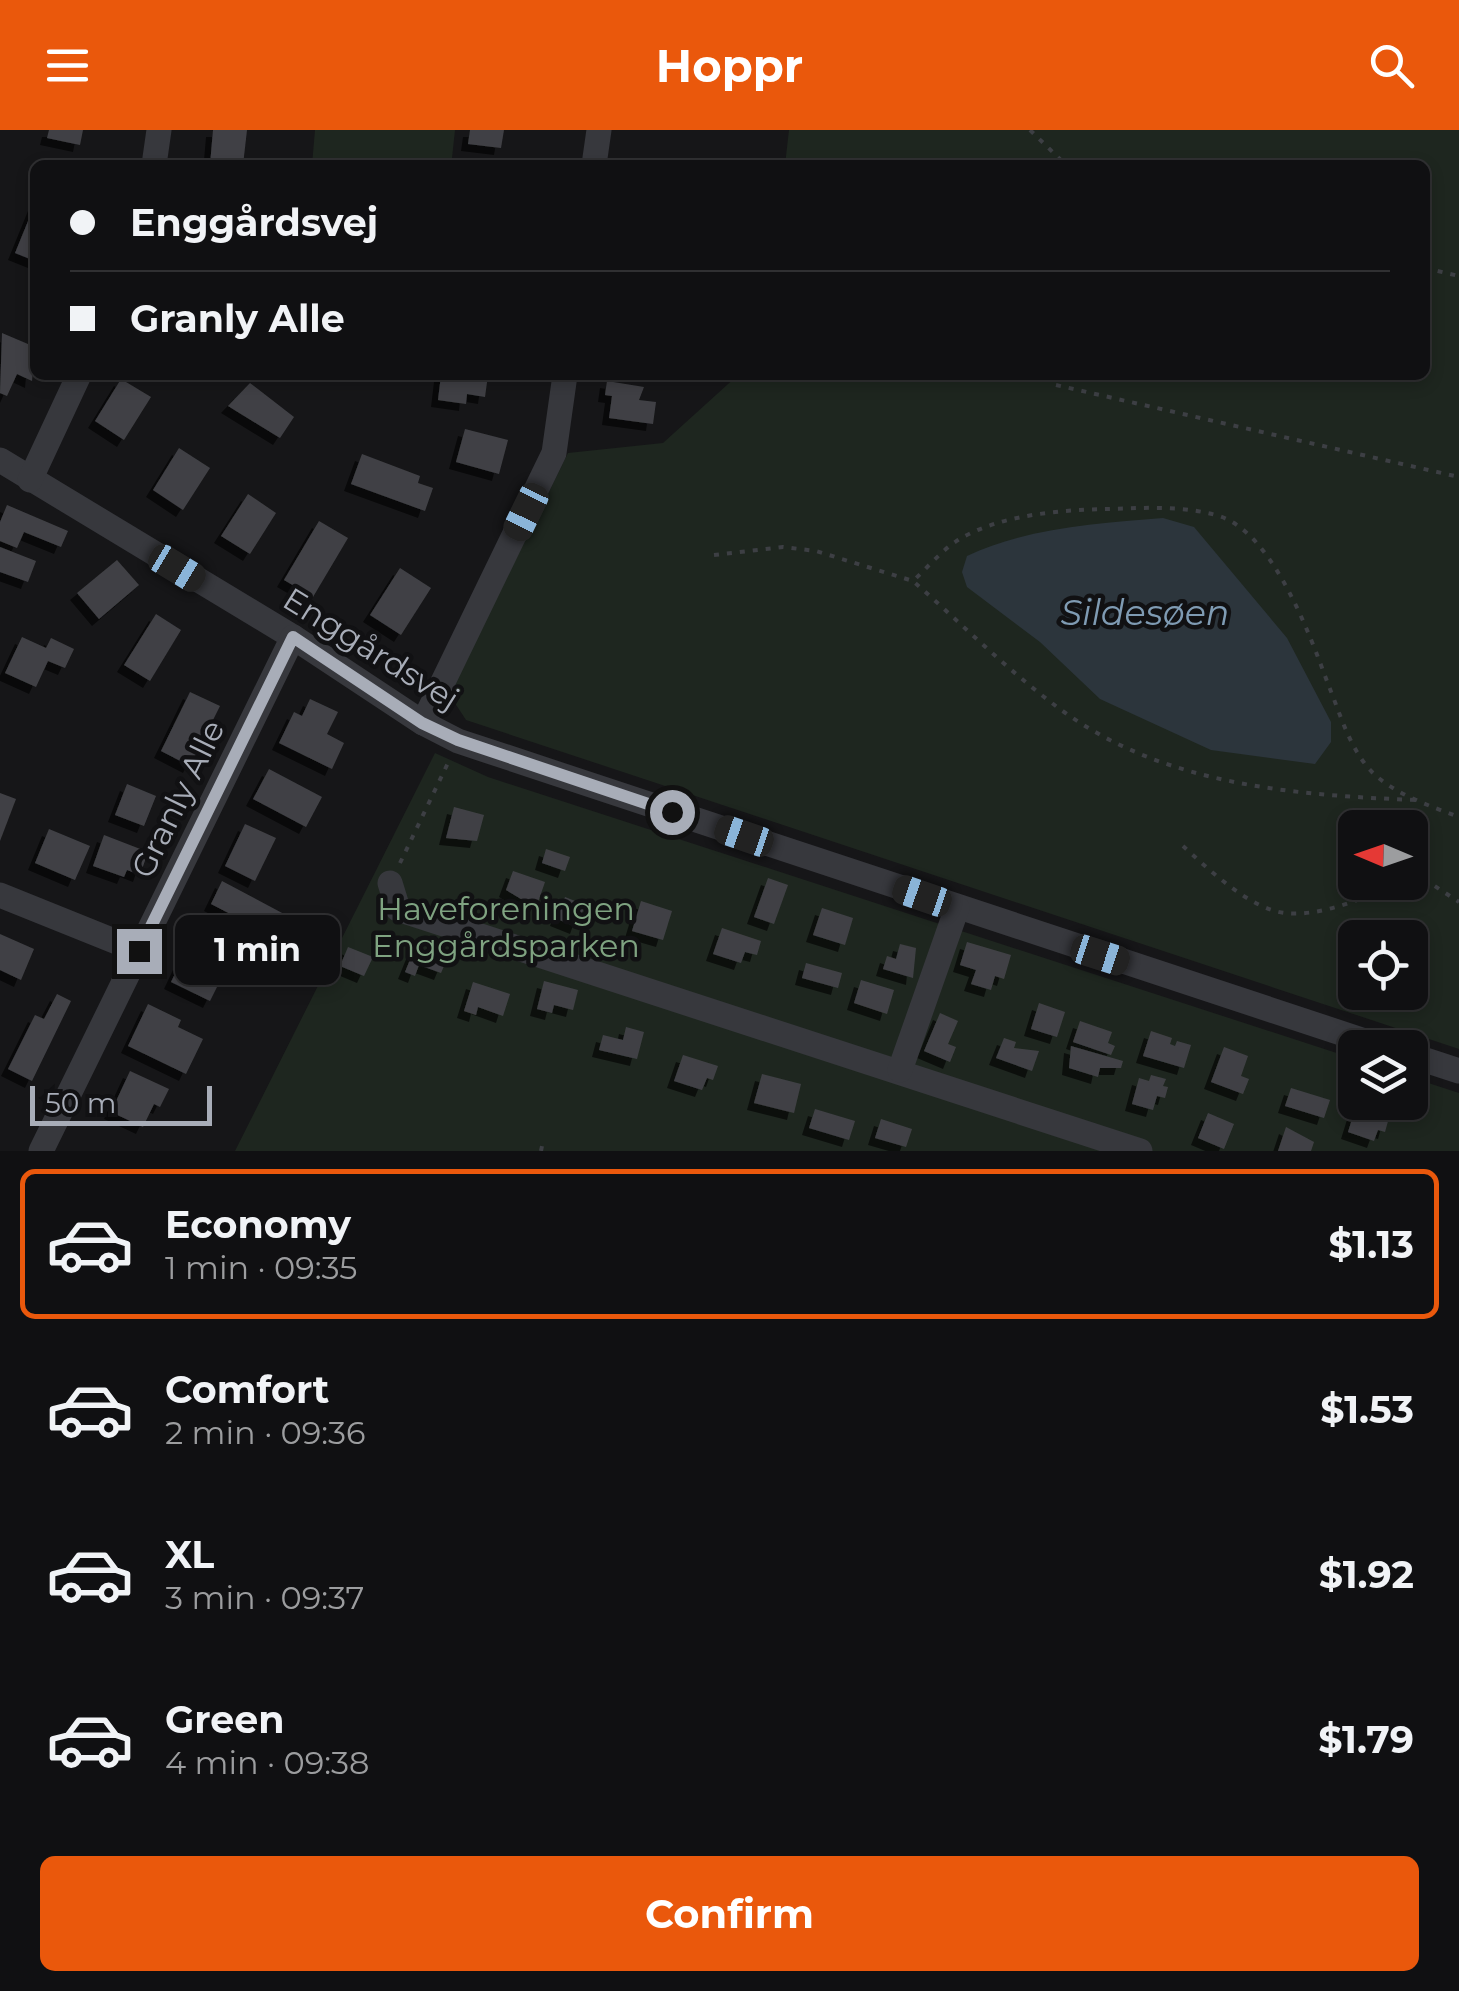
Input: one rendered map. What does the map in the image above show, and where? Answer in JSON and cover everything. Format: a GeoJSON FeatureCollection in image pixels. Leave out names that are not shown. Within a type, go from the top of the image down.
{"type":"FeatureCollection","features":[{"type":"Feature","properties":{"kind":"street"},"geometry":{"type":"LineString","coordinates":[[155,160],[159,130]]}},
{"type":"Feature","properties":{"kind":"street"},"geometry":{"type":"LineString","coordinates":[[595,160],[599,130]]}},
{"type":"Feature","properties":{"kind":"street"},"geometry":{"type":"LineString","coordinates":[[30,480],[76,380]]}},
{"type":"Feature","properties":{"kind":"street"},"geometry":{"type":"LineString","coordinates":[[422,723],[554,453],[564,380]]}},
{"type":"Feature","properties":{"kind":"street","name":"Enggårdsvej"},"geometry":{"type":"LineString","coordinates":[[0,460],[293,637],[422,723],[458,740],[1338,1032]]}},
{"type":"Feature","properties":{"kind":"street","name":"Granly Alle"},"geometry":{"type":"LineString","coordinates":[[41,1151],[293,637]]}},
{"type":"Feature","properties":{"kind":"street"},"geometry":{"type":"LineString","coordinates":[[390,884],[398,910],[1140,1151]]}},
{"type":"Feature","properties":{"kind":"street"},"geometry":{"type":"LineString","coordinates":[[0,895],[139,951]]}},
{"type":"Feature","properties":{"kind":"street"},"geometry":{"type":"LineString","coordinates":[[900,1070],[958,908]]}},
{"type":"Feature","properties":{"kind":"street"},"geometry":{"type":"LineString","coordinates":[[1428,1061],[1459,1071]]}},
{"type":"Feature","properties":{"kind":"path"},"geometry":{"type":"LineString","coordinates":[[1030,130],[1061,160]]}},
{"type":"Feature","properties":{"kind":"path"},"geometry":{"type":"LineString","coordinates":[[1430,269],[1459,276]]}},
{"type":"Feature","properties":{"kind":"path"},"geometry":{"type":"LineString","coordinates":[[1056,385],[1459,477]]}},
{"type":"Feature","properties":{"kind":"path"},"geometry":{"type":"LineString","coordinates":[[913,581],[958,540],[1016,519],[1079,510],[1174,507],[1222,517],[1247,533],[1274,568],[1312,641],[1348,736],[1372,772],[1415,800],[1459,817]]}},
{"type":"Feature","properties":{"kind":"path"},"geometry":{"type":"LineString","coordinates":[[714,556],[783,547],[816,551],[913,581],[1064,712],[1122,746],[1197,775],[1304,796],[1415,800]]}},
{"type":"Feature","properties":{"kind":"path"},"geometry":{"type":"LineString","coordinates":[[390,884],[458,740]]}},
{"type":"Feature","properties":{"kind":"path"},"geometry":{"type":"LineString","coordinates":[[1183,846],[1224,884],[1285,913],[1364,900]]}},
{"type":"Feature","properties":{"kind":"path"},"geometry":{"type":"LineString","coordinates":[[1428,884],[1459,902]]}},
{"type":"Feature","properties":{"kind":"path"},"geometry":{"type":"LineString","coordinates":[[541,1151],[543,1141]]}},
{"type":"Feature","properties":{"kind":"green space"},"geometry":{"type":"Polygon","coordinates":[[[315,130],[455,130],[452,158],[443,160],[312,160],[315,130]]]}},
{"type":"Feature","properties":{"kind":"green space"},"geometry":{"type":"Polygon","coordinates":[[[789,130],[1459,130],[1459,1049],[1428,1039],[1428,1030],[1402,1030],[1341,1010],[1428,1010],[1428,920],[1338,920],[1338,1009],[466,720],[449,694],[568,453],[663,443],[732,380],[1430,380],[1430,160],[786,160],[789,130]]]}},
{"type":"Feature","properties":{"kind":"green space","name":"Haveforeningen Enggårdsparken"},"geometry":{"type":"Polygon","coordinates":[[[435,753],[488,777],[1338,1053],[1338,1120],[1428,1120],[1428,1083],[1459,1093],[1459,1151],[235,1151],[435,753]]]}},
{"type":"Feature","properties":{"kind":"water","name":"Sildesøen"},"geometry":{"type":"Polygon","coordinates":[[[1163,518],[1194,527],[1287,638],[1331,722],[1331,742],[1315,764],[1211,750],[1100,699],[1040,642],[967,587],[962,572],[967,556],[1014,539],[1088,525],[1163,518]]]}},
{"type":"Feature","properties":{"kind":"building"},"geometry":{"type":"Polygon","coordinates":[[[49,130],[83,130],[80,145],[47,138],[49,130]]]}},
{"type":"Feature","properties":{"kind":"building"},"geometry":{"type":"Polygon","coordinates":[[[213,130],[247,130],[244,160],[210,160],[213,130]]]}},
{"type":"Feature","properties":{"kind":"building"},"geometry":{"type":"Polygon","coordinates":[[[470,130],[504,130],[501,148],[468,144],[470,130]]]}},
{"type":"Feature","properties":{"kind":"building"},"geometry":{"type":"Polygon","coordinates":[[[30,216],[30,259],[15,253],[30,216]]]}},
{"type":"Feature","properties":{"kind":"building"},"geometry":{"type":"Polygon","coordinates":[[[2,333],[30,345],[32,380],[32,381],[17,374],[7,396],[0,393],[2,333]]]}},
{"type":"Feature","properties":{"kind":"building"},"geometry":{"type":"Polygon","coordinates":[[[120,380],[151,397],[124,440],[95,421],[120,380]]]}},
{"type":"Feature","properties":{"kind":"building"},"geometry":{"type":"Polygon","coordinates":[[[440,380],[487,380],[485,397],[467,394],[466,404],[438,400],[440,380]]]}},
{"type":"Feature","properties":{"kind":"building"},"geometry":{"type":"Polygon","coordinates":[[[607,381],[644,387],[639,400],[656,402],[653,424],[609,418],[612,396],[605,395],[607,381]]]}},
{"type":"Feature","properties":{"kind":"building"},"geometry":{"type":"Polygon","coordinates":[[[250,383],[294,417],[280,438],[228,406],[250,383]]]}},
{"type":"Feature","properties":{"kind":"building"},"geometry":{"type":"Polygon","coordinates":[[[465,429],[508,440],[499,474],[456,462],[465,429]]]}},
{"type":"Feature","properties":{"kind":"building"},"geometry":{"type":"Polygon","coordinates":[[[179,448],[210,468],[183,510],[153,490],[179,448]]]}},
{"type":"Feature","properties":{"kind":"building"},"geometry":{"type":"Polygon","coordinates":[[[362,454],[420,476],[418,483],[433,488],[425,511],[351,484],[362,454]]]}},
{"type":"Feature","properties":{"kind":"building"},"geometry":{"type":"Polygon","coordinates":[[[248,494],[276,513],[250,554],[221,536],[248,494]]]}},
{"type":"Feature","properties":{"kind":"building"},"geometry":{"type":"Polygon","coordinates":[[[7,505],[68,531],[61,547],[24,532],[17,548],[0,541],[0,522],[7,505]]]}},
{"type":"Feature","properties":{"kind":"building"},"geometry":{"type":"Polygon","coordinates":[[[319,521],[348,538],[313,597],[284,580],[319,521]]]}},
{"type":"Feature","properties":{"kind":"building"},"geometry":{"type":"Polygon","coordinates":[[[0,547],[36,561],[28,582],[0,572],[0,547]]]}},
{"type":"Feature","properties":{"kind":"building"},"geometry":{"type":"Polygon","coordinates":[[[117,560],[139,585],[99,619],[77,593],[117,560]]]}},
{"type":"Feature","properties":{"kind":"building"},"geometry":{"type":"Polygon","coordinates":[[[400,568],[431,588],[401,635],[370,615],[400,568]]]}},
{"type":"Feature","properties":{"kind":"building"},"geometry":{"type":"Polygon","coordinates":[[[156,614],[181,630],[150,681],[124,665],[156,614]]]}},
{"type":"Feature","properties":{"kind":"building"},"geometry":{"type":"Polygon","coordinates":[[[22,637],[46,648],[51,638],[74,649],[65,668],[48,661],[36,687],[5,673],[22,637]]]}},
{"type":"Feature","properties":{"kind":"building"},"geometry":{"type":"Polygon","coordinates":[[[190,692],[220,706],[190,766],[161,751],[190,692]]]}},
{"type":"Feature","properties":{"kind":"building"},"geometry":{"type":"Polygon","coordinates":[[[310,699],[338,712],[327,734],[344,743],[332,769],[279,743],[294,712],[302,716],[310,699]]]}},
{"type":"Feature","properties":{"kind":"building"},"geometry":{"type":"Polygon","coordinates":[[[269,769],[322,797],[306,827],[253,799],[269,769]]]}},
{"type":"Feature","properties":{"kind":"building"},"geometry":{"type":"Polygon","coordinates":[[[127,784],[156,796],[144,826],[115,815],[127,784]]]}},
{"type":"Feature","properties":{"kind":"building"},"geometry":{"type":"Polygon","coordinates":[[[0,793],[16,799],[0,841],[0,793]]]}},
{"type":"Feature","properties":{"kind":"building"},"geometry":{"type":"Polygon","coordinates":[[[454,807],[484,815],[477,841],[446,838],[454,807]]]}},
{"type":"Feature","properties":{"kind":"building"},"geometry":{"type":"Polygon","coordinates":[[[245,824],[276,838],[255,881],[225,866],[245,824]]]}},
{"type":"Feature","properties":{"kind":"building"},"geometry":{"type":"Polygon","coordinates":[[[49,829],[90,846],[75,880],[35,863],[49,829]]]}},
{"type":"Feature","properties":{"kind":"building"},"geometry":{"type":"Polygon","coordinates":[[[104,835],[148,852],[140,875],[127,870],[124,877],[93,866],[104,835]]]}},
{"type":"Feature","properties":{"kind":"building"},"geometry":{"type":"Polygon","coordinates":[[[546,849],[570,857],[565,871],[542,863],[546,849]]]}},
{"type":"Feature","properties":{"kind":"building"},"geometry":{"type":"Polygon","coordinates":[[[513,871],[545,882],[536,908],[506,890],[513,871]]]}},
{"type":"Feature","properties":{"kind":"building"},"geometry":{"type":"Polygon","coordinates":[[[768,878],[788,885],[774,924],[754,917],[768,878]]]}},
{"type":"Feature","properties":{"kind":"building"},"geometry":{"type":"Polygon","coordinates":[[[222,881],[284,914],[273,936],[262,930],[254,946],[230,934],[238,918],[211,904],[222,881]]]}},
{"type":"Feature","properties":{"kind":"building"},"geometry":{"type":"Polygon","coordinates":[[[565,897],[585,905],[577,927],[557,919],[565,897]]]}},
{"type":"Feature","properties":{"kind":"building"},"geometry":{"type":"Polygon","coordinates":[[[641,901],[672,911],[663,940],[632,931],[641,901]]]}},
{"type":"Feature","properties":{"kind":"building"},"geometry":{"type":"Polygon","coordinates":[[[822,908],[853,918],[845,945],[813,935],[822,908]]]}},
{"type":"Feature","properties":{"kind":"building"},"geometry":{"type":"Polygon","coordinates":[[[722,928],[761,941],[757,955],[745,952],[741,963],[713,954],[722,928]]]}},
{"type":"Feature","properties":{"kind":"building"},"geometry":{"type":"Polygon","coordinates":[[[0,934],[34,949],[21,980],[0,970],[0,934]]]}},
{"type":"Feature","properties":{"kind":"building"},"geometry":{"type":"Polygon","coordinates":[[[418,940],[424,942],[421,948],[447,959],[441,973],[419,965],[415,976],[405,972],[418,940]]]}},
{"type":"Feature","properties":{"kind":"building"},"geometry":{"type":"Polygon","coordinates":[[[967,942],[1011,955],[1004,979],[995,976],[991,990],[971,984],[976,970],[960,965],[967,942]]]}},
{"type":"Feature","properties":{"kind":"building"},"geometry":{"type":"Polygon","coordinates":[[[900,944],[916,948],[913,978],[883,969],[887,956],[896,959],[900,944]]]}},
{"type":"Feature","properties":{"kind":"building"},"geometry":{"type":"Polygon","coordinates":[[[348,947],[373,957],[364,976],[340,966],[348,947]]]}},
{"type":"Feature","properties":{"kind":"building"},"geometry":{"type":"Polygon","coordinates":[[[187,948],[227,967],[210,1001],[171,982],[187,948]]]}},
{"type":"Feature","properties":{"kind":"building"},"geometry":{"type":"Polygon","coordinates":[[[806,963],[842,973],[838,988],[802,978],[806,963]]]}},
{"type":"Feature","properties":{"kind":"building"},"geometry":{"type":"Polygon","coordinates":[[[861,980],[894,990],[887,1014],[854,1003],[861,980]]]}},
{"type":"Feature","properties":{"kind":"building"},"geometry":{"type":"Polygon","coordinates":[[[544,981],[578,990],[573,1010],[554,1005],[552,1013],[537,1009],[544,981]]]}},
{"type":"Feature","properties":{"kind":"building"},"geometry":{"type":"Polygon","coordinates":[[[473,982],[510,994],[503,1016],[478,1007],[476,1015],[464,1011],[473,982]]]}},
{"type":"Feature","properties":{"kind":"building"},"geometry":{"type":"Polygon","coordinates":[[[57,994],[71,1001],[32,1081],[8,1069],[35,1015],[44,1019],[57,994]]]}},
{"type":"Feature","properties":{"kind":"building"},"geometry":{"type":"Polygon","coordinates":[[[1039,1003],[1065,1012],[1057,1037],[1031,1029],[1039,1003]]]}},
{"type":"Feature","properties":{"kind":"building"},"geometry":{"type":"Polygon","coordinates":[[[148,1004],[181,1020],[178,1027],[203,1039],[186,1074],[128,1046],[148,1004]]]}},
{"type":"Feature","properties":{"kind":"building"},"geometry":{"type":"Polygon","coordinates":[[[940,1013],[958,1021],[948,1044],[956,1047],[950,1062],[924,1051],[940,1013]]]}},
{"type":"Feature","properties":{"kind":"building"},"geometry":{"type":"Polygon","coordinates":[[[1080,1021],[1112,1032],[1108,1043],[1115,1046],[1111,1055],[1073,1042],[1080,1021]]]}},
{"type":"Feature","properties":{"kind":"building"},"geometry":{"type":"Polygon","coordinates":[[[626,1027],[644,1032],[637,1059],[599,1050],[603,1035],[623,1040],[626,1027]]]}},
{"type":"Feature","properties":{"kind":"building"},"geometry":{"type":"Polygon","coordinates":[[[1151,1031],[1172,1038],[1170,1044],[1175,1046],[1177,1041],[1191,1045],[1184,1068],[1143,1056],[1151,1031]]]}},
{"type":"Feature","properties":{"kind":"building"},"geometry":{"type":"Polygon","coordinates":[[[1004,1038],[1016,1042],[1014,1048],[1039,1051],[1032,1071],[996,1058],[1004,1038]]]}},
{"type":"Feature","properties":{"kind":"building"},"geometry":{"type":"Polygon","coordinates":[[[1071,1046],[1123,1061],[1121,1068],[1100,1068],[1098,1077],[1069,1068],[1071,1046]]]}},
{"type":"Feature","properties":{"kind":"building"},"geometry":{"type":"Polygon","coordinates":[[[1224,1047],[1248,1056],[1241,1076],[1249,1079],[1243,1094],[1211,1082],[1224,1047]]]}},
{"type":"Feature","properties":{"kind":"building"},"geometry":{"type":"Polygon","coordinates":[[[683,1055],[718,1066],[713,1080],[707,1078],[702,1090],[674,1081],[683,1055]]]}},
{"type":"Feature","properties":{"kind":"building"},"geometry":{"type":"Polygon","coordinates":[[[130,1071],[169,1089],[160,1107],[154,1104],[143,1127],[111,1112],[130,1071]]]}},
{"type":"Feature","properties":{"kind":"building"},"geometry":{"type":"Polygon","coordinates":[[[762,1074],[801,1084],[794,1113],[754,1103],[762,1074]]]}},
{"type":"Feature","properties":{"kind":"building"},"geometry":{"type":"Polygon","coordinates":[[[1151,1075],[1166,1079],[1163,1086],[1168,1087],[1165,1098],[1157,1096],[1153,1110],[1132,1104],[1139,1078],[1149,1081],[1151,1075]]]}},
{"type":"Feature","properties":{"kind":"building"},"geometry":{"type":"Polygon","coordinates":[[[1291,1088],[1330,1100],[1324,1118],[1285,1106],[1291,1088]]]}},
{"type":"Feature","properties":{"kind":"building"},"geometry":{"type":"Polygon","coordinates":[[[815,1109],[855,1121],[849,1140],[809,1128],[815,1109]]]}},
{"type":"Feature","properties":{"kind":"building"},"geometry":{"type":"Polygon","coordinates":[[[1208,1113],[1234,1124],[1224,1149],[1198,1138],[1208,1113]]]}},
{"type":"Feature","properties":{"kind":"building"},"geometry":{"type":"Polygon","coordinates":[[[881,1119],[912,1129],[906,1147],[875,1138],[881,1119]]]}},
{"type":"Feature","properties":{"kind":"building"},"geometry":{"type":"Polygon","coordinates":[[[1352,1120],[1388,1120],[1385,1132],[1378,1130],[1374,1141],[1348,1132],[1352,1120]]]}},
{"type":"Feature","properties":{"kind":"building"},"geometry":{"type":"Polygon","coordinates":[[[1286,1127],[1314,1142],[1311,1151],[1278,1151],[1286,1127]]]}},
{"type":"Feature","properties":{"kind":"route"},"geometry":{"type":"LineString","coordinates":[[139,951],[293,637],[422,723],[458,740],[672,812]]}}]}
